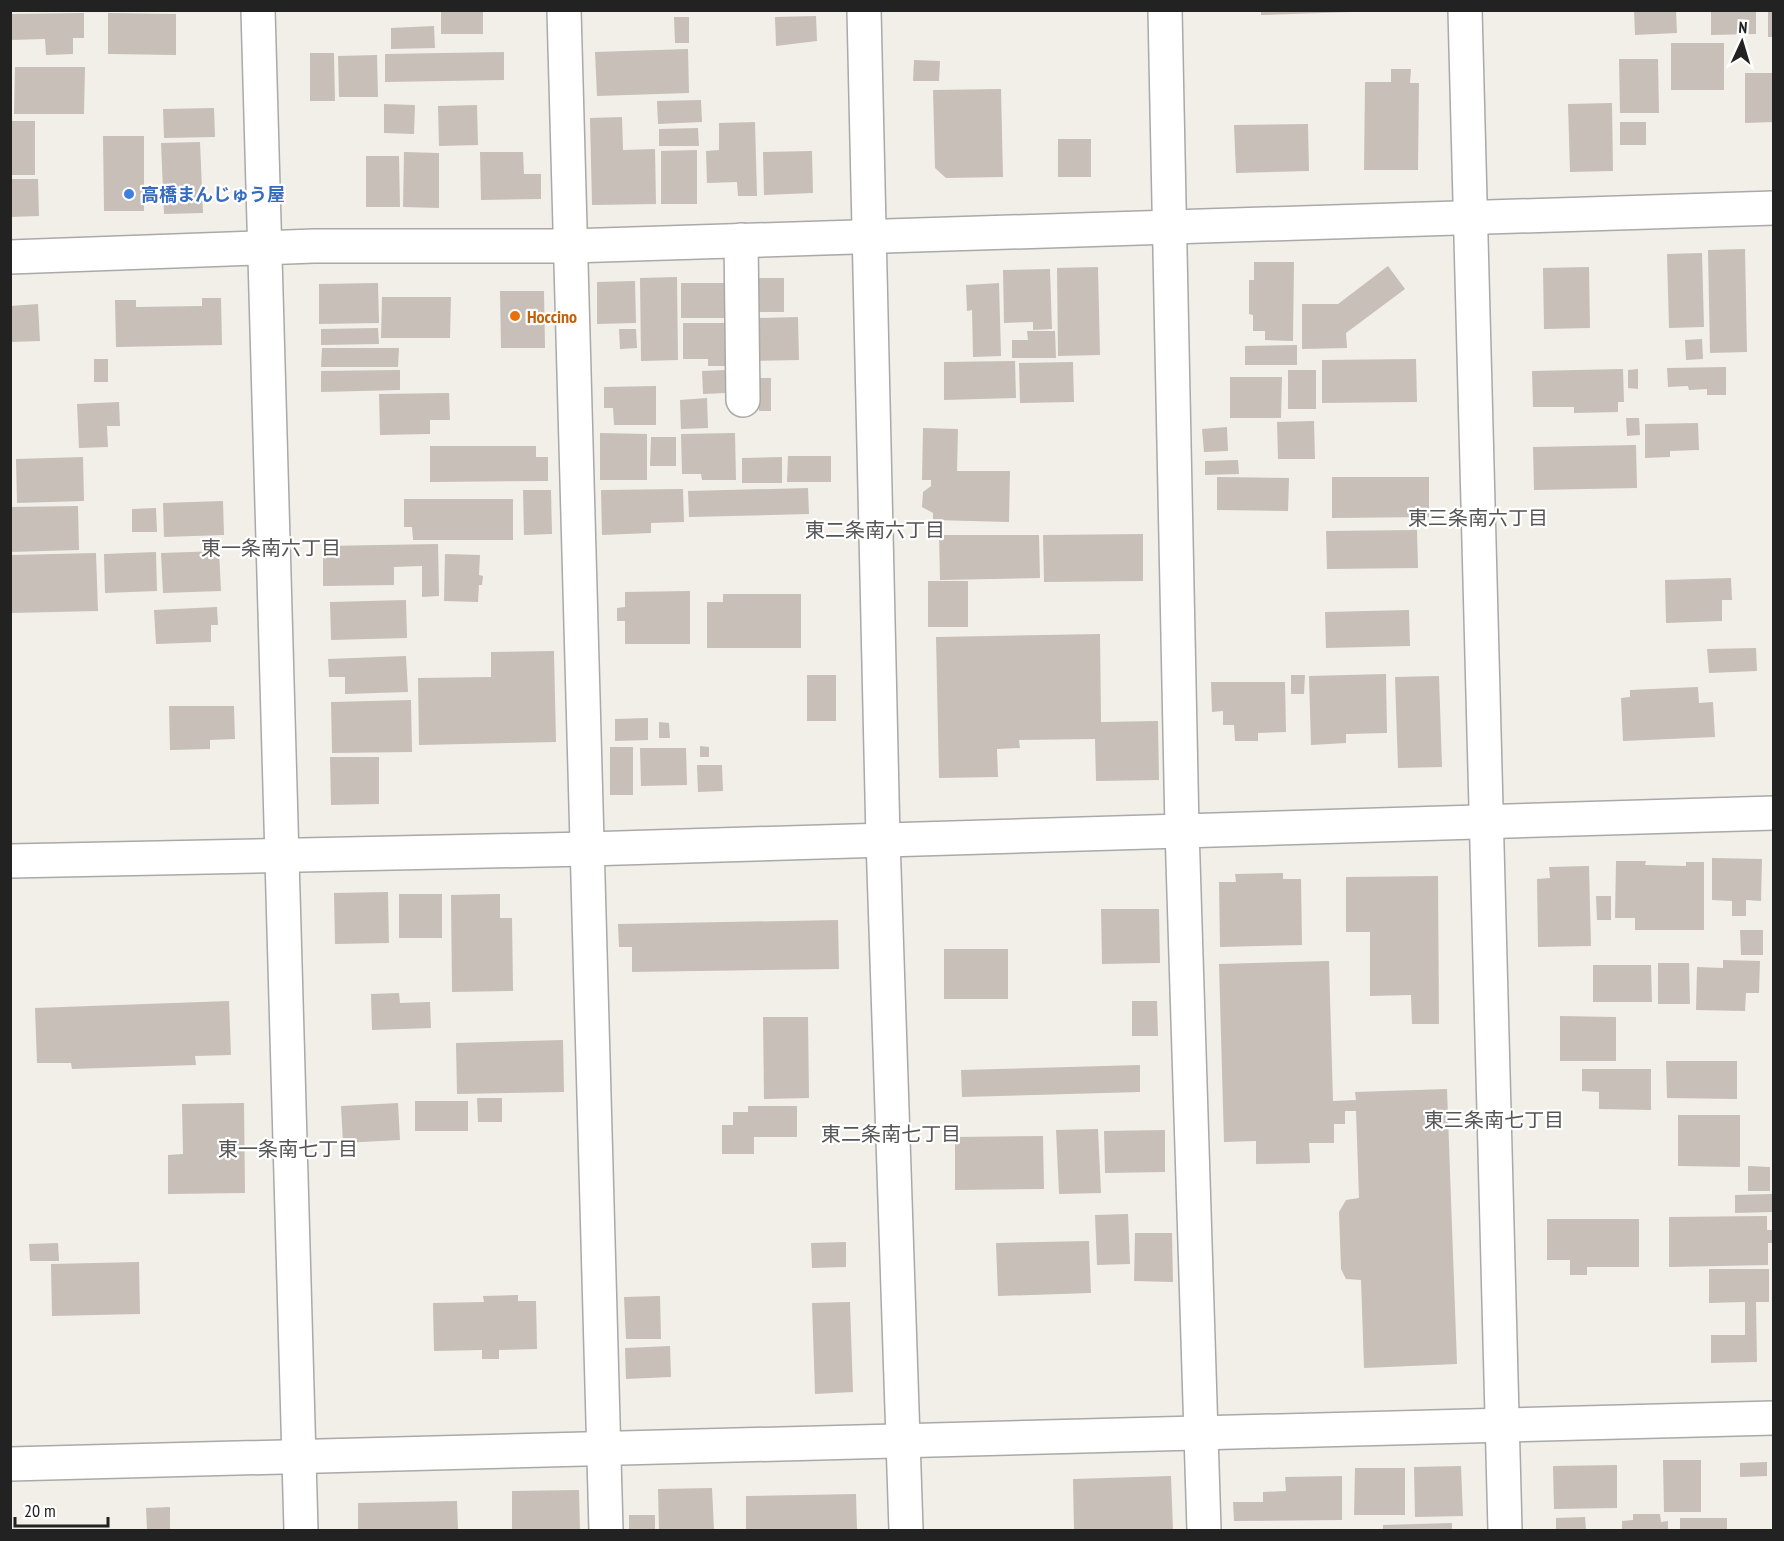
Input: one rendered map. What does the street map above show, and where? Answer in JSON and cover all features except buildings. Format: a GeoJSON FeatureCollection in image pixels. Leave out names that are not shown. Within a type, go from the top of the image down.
{"type":"FeatureCollection","features":[{"type":"Feature","properties":{"kind":"street"},"geometry":{"type":"LineString","coordinates":[[258,10],[301,1530]]}},
{"type":"Feature","properties":{"kind":"street"},"geometry":{"type":"LineString","coordinates":[[564,10],[606,1530]]}},
{"type":"Feature","properties":{"kind":"street"},"geometry":{"type":"LineString","coordinates":[[864,10],[883,839],[906,1530]]}},
{"type":"Feature","properties":{"kind":"street"},"geometry":{"type":"LineString","coordinates":[[1165,10],[1182,830],[1204,1530]]}},
{"type":"Feature","properties":{"kind":"street"},"geometry":{"type":"LineString","coordinates":[[1465,10],[1504,1530]]}},
{"type":"Feature","properties":{"kind":"street"},"geometry":{"type":"LineString","coordinates":[[10,256],[263,248],[570,246],[1773,208]]}},
{"type":"Feature","properties":{"kind":"street"},"geometry":{"type":"LineString","coordinates":[[741,240],[743,400]]}},
{"type":"Feature","properties":{"kind":"street"},"geometry":{"type":"LineString","coordinates":[[10,861],[587,849],[1773,813]]}},
{"type":"Feature","properties":{"kind":"street"},"geometry":{"type":"LineString","coordinates":[[10,1464],[904,1439],[1201,1435],[1773,1418]]}},
{"type":"Feature","properties":{"kind":"place","name":"高橋まんじゅう屋"},"geometry":{"type":"Point","coordinates":[129,194]}},
{"type":"Feature","properties":{"kind":"place","name":"Hoccino"},"geometry":{"type":"Point","coordinates":[515,316]}},
{"type":"Feature","properties":{"kind":"district","name":"東三条南六丁目"},"geometry":{"type":"Point","coordinates":[1478,518]}},
{"type":"Feature","properties":{"kind":"district","name":"東二条南六丁目"},"geometry":{"type":"Point","coordinates":[875,530]}},
{"type":"Feature","properties":{"kind":"district","name":"東一条南六丁目"},"geometry":{"type":"Point","coordinates":[271,548]}},
{"type":"Feature","properties":{"kind":"district","name":"東三条南七丁目"},"geometry":{"type":"Point","coordinates":[1494,1120]}},
{"type":"Feature","properties":{"kind":"district","name":"東二条南七丁目"},"geometry":{"type":"Point","coordinates":[891,1134]}},
{"type":"Feature","properties":{"kind":"district","name":"東一条南七丁目"},"geometry":{"type":"Point","coordinates":[288,1149]}}]}
